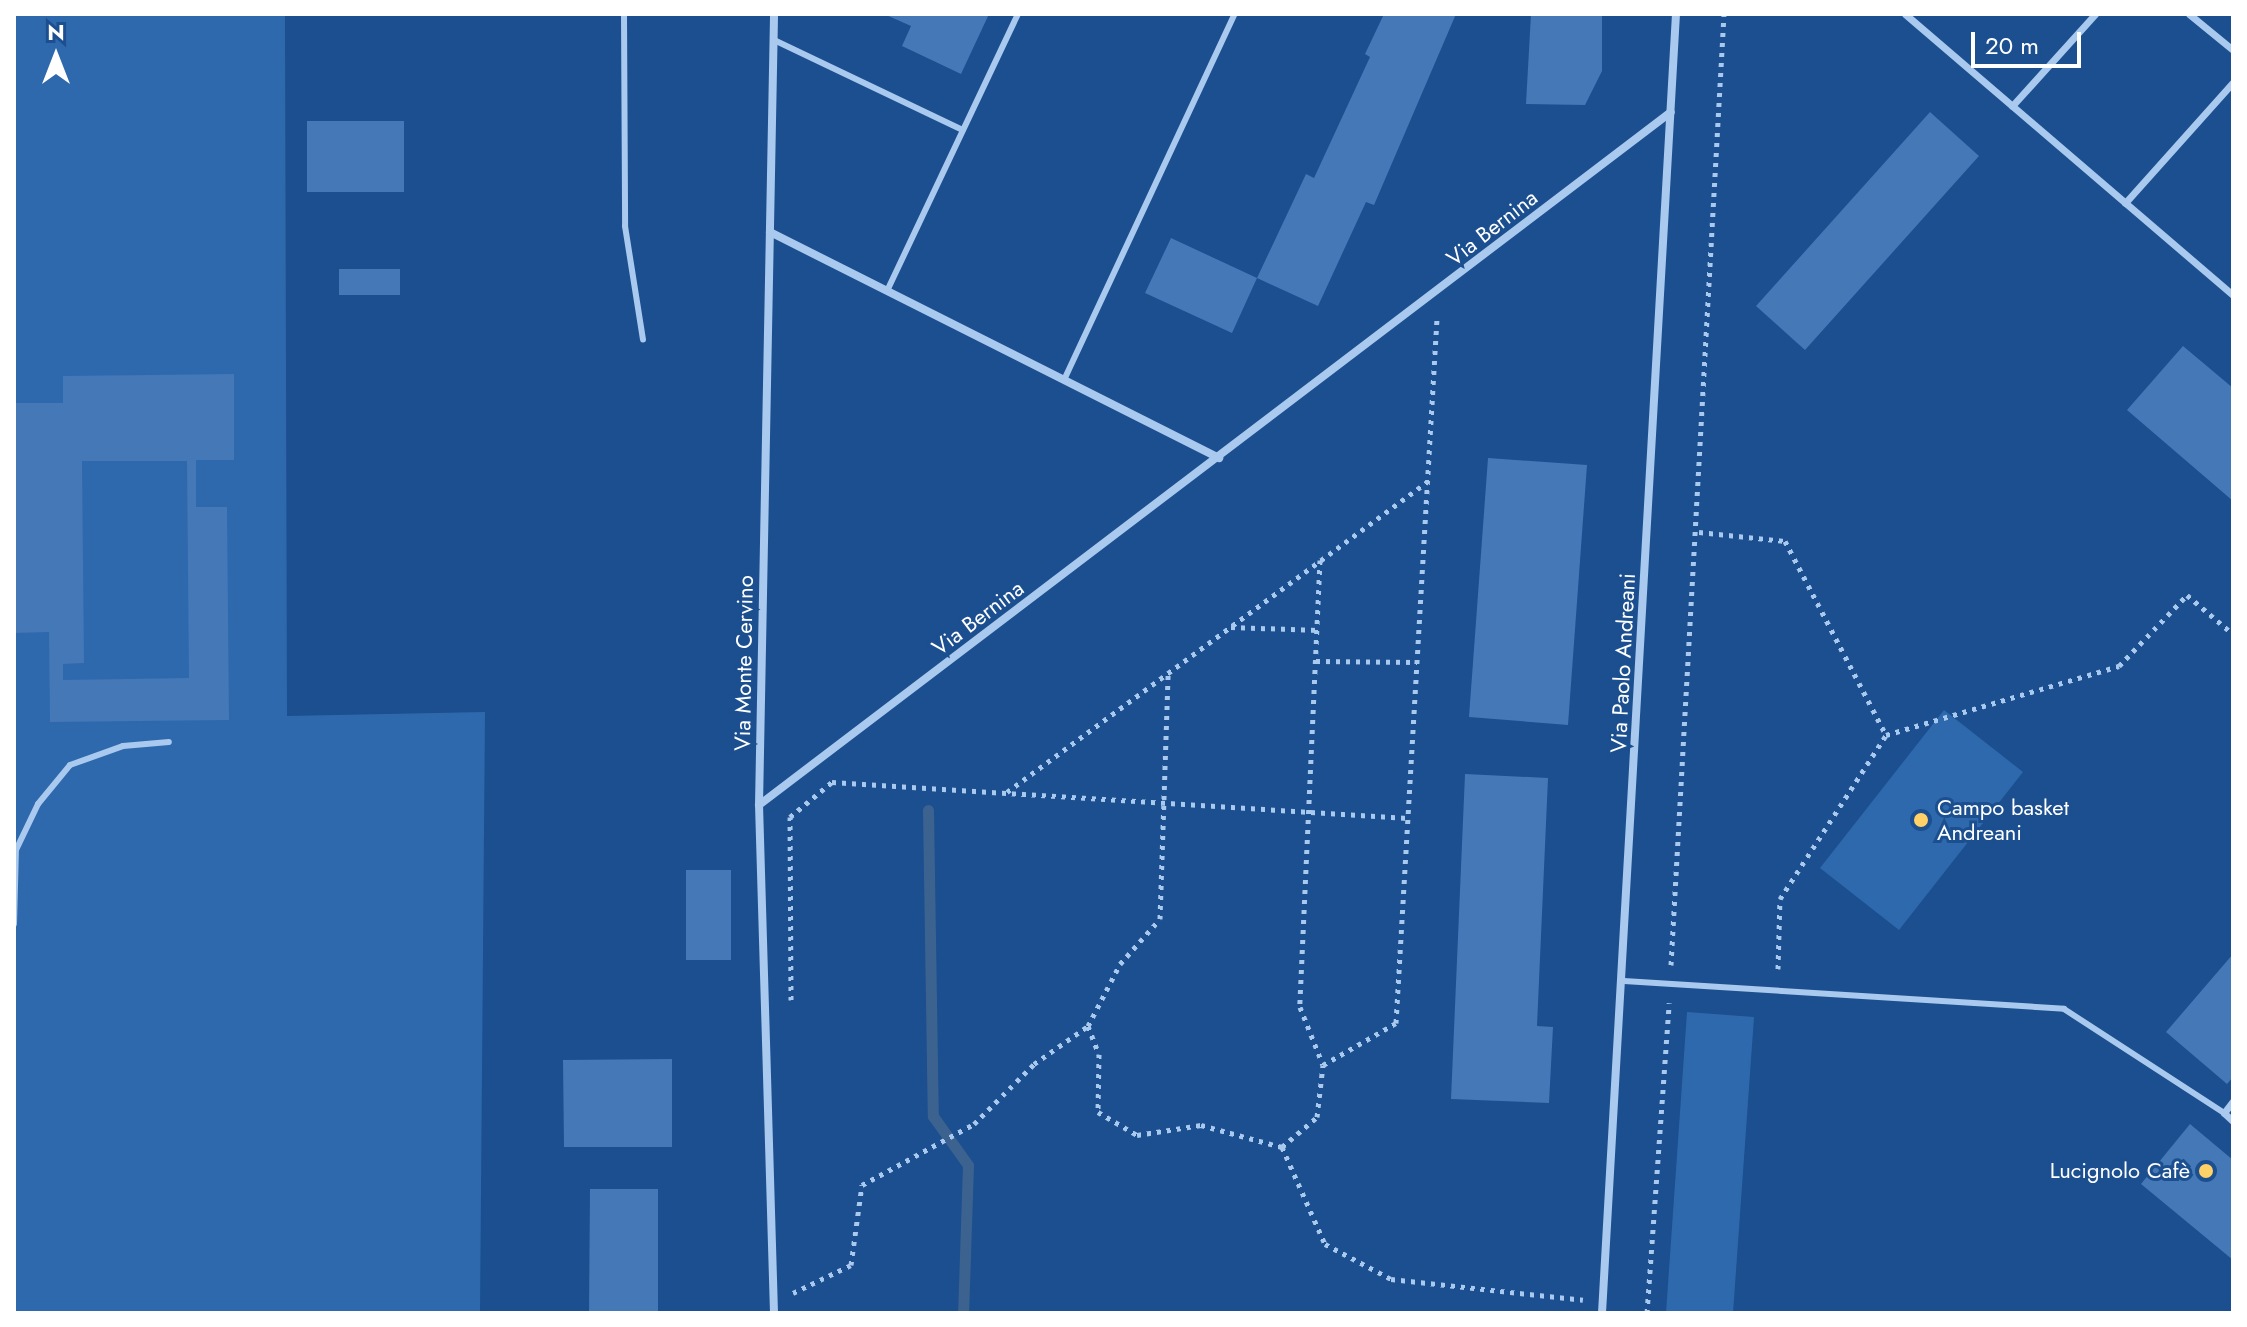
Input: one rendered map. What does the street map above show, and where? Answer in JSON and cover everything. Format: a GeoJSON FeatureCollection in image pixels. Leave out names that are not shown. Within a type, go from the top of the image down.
{"type":"FeatureCollection","features":[{"type":"Feature","properties":{"kind":"street","name":"Via Monte Cervino"},"geometry":{"type":"LineString","coordinates":[[774,14],[759,805],[774,1313]]}},
{"type":"Feature","properties":{"kind":"street","name":"Via Paolo Andreani"},"geometry":{"type":"LineString","coordinates":[[1602,1313],[1624,981],[1676,14]]}},
{"type":"Feature","properties":{"kind":"street"},"geometry":{"type":"LineString","coordinates":[[1905,14],[2233,295]]}},
{"type":"Feature","properties":{"kind":"street"},"geometry":{"type":"LineString","coordinates":[[2012,106],[2095,14]]}},
{"type":"Feature","properties":{"kind":"street"},"geometry":{"type":"LineString","coordinates":[[2189,14],[2233,50]]}},
{"type":"Feature","properties":{"kind":"street"},"geometry":{"type":"LineString","coordinates":[[2125,203],[2233,82]]}},
{"type":"Feature","properties":{"kind":"street","name":"Via Bernina"},"geometry":{"type":"LineString","coordinates":[[759,805],[1438,293],[1671,112]]}},
{"type":"Feature","properties":{"kind":"street"},"geometry":{"type":"LineString","coordinates":[[770,232],[1219,458]]}},
{"type":"Feature","properties":{"kind":"street"},"geometry":{"type":"LineString","coordinates":[[2233,1101],[2224,1113],[2233,1121]]}},
{"type":"Feature","properties":{"kind":"lane"},"geometry":{"type":"LineString","coordinates":[[624,14],[625,226],[643,340]]}},
{"type":"Feature","properties":{"kind":"lane"},"geometry":{"type":"LineString","coordinates":[[887,291],[1018,14]]}},
{"type":"Feature","properties":{"kind":"lane"},"geometry":{"type":"LineString","coordinates":[[1064,380],[1235,14]]}},
{"type":"Feature","properties":{"kind":"lane"},"geometry":{"type":"LineString","coordinates":[[774,40],[963,130]]}},
{"type":"Feature","properties":{"kind":"lane"},"geometry":{"type":"LineString","coordinates":[[14,924],[16,850],[38,804],[70,765],[123,746],[169,742]]}},
{"type":"Feature","properties":{"kind":"lane"},"geometry":{"type":"LineString","coordinates":[[1624,981],[2064,1009],[2224,1113]]}},
{"type":"Feature","properties":{"kind":"path"},"geometry":{"type":"LineString","coordinates":[[1647,1313],[1699,532],[1724,14]]}},
{"type":"Feature","properties":{"kind":"path"},"geometry":{"type":"LineString","coordinates":[[1323,1065],[1396,1023],[1438,293]]}},
{"type":"Feature","properties":{"kind":"path"},"geometry":{"type":"LineString","coordinates":[[1006,793],[1428,481]]}},
{"type":"Feature","properties":{"kind":"path"},"geometry":{"type":"LineString","coordinates":[[1699,532],[1785,541],[1886,735]]}},
{"type":"Feature","properties":{"kind":"path"},"geometry":{"type":"LineString","coordinates":[[1282,1147],[1317,1117],[1323,1065],[1300,1007],[1320,560]]}},
{"type":"Feature","properties":{"kind":"path"},"geometry":{"type":"LineString","coordinates":[[1778,989],[1780,899],[1886,735],[2119,666],[2187,595],[2233,634]]}},
{"type":"Feature","properties":{"kind":"path"},"geometry":{"type":"LineString","coordinates":[[1231,627],[1318,630]]}},
{"type":"Feature","properties":{"kind":"path"},"geometry":{"type":"LineString","coordinates":[[1316,661],[1417,662]]}},
{"type":"Feature","properties":{"kind":"path"},"geometry":{"type":"LineString","coordinates":[[792,1293],[851,1265],[862,1185],[928,1152],[974,1124],[1034,1064],[1088,1026],[1120,964],[1160,919],[1168,674]]}},
{"type":"Feature","properties":{"kind":"path"},"geometry":{"type":"LineString","coordinates":[[791,1008],[790,817],[832,782],[1408,818]]}},
{"type":"Feature","properties":{"kind":"path"},"geometry":{"type":"LineString","coordinates":[[1088,1026],[1099,1054],[1098,1112],[1137,1135],[1201,1125],[1282,1147]]}},
{"type":"Feature","properties":{"kind":"path"},"geometry":{"type":"LineString","coordinates":[[1282,1147],[1325,1244],[1391,1279],[1603,1302]]}},
{"type":"Feature","properties":{"kind":"path"},"geometry":{"type":"LineString","coordinates":[[792,1277],[792,1303]]}},
{"type":"Feature","properties":{"kind":"shaded area"},"geometry":{"type":"Polygon","coordinates":[[[14,14],[285,14],[287,716],[485,712],[480,1313],[14,1313],[14,14]]]}},
{"type":"Feature","properties":{"kind":"shaded area","name":"Campo basket Andreani"},"geometry":{"type":"Polygon","coordinates":[[[1944,710],[2023,772],[1899,930],[1820,868],[1944,710]]]}},
{"type":"Feature","properties":{"kind":"shaded area"},"geometry":{"type":"Polygon","coordinates":[[[1687,1012],[1754,1017],[1733,1313],[1666,1313],[1687,1012]]]}},
{"type":"Feature","properties":{"kind":"building"},"geometry":{"type":"Polygon","coordinates":[[[884,14],[989,14],[961,74],[902,46],[911,26],[884,14]]]}},
{"type":"Feature","properties":{"kind":"building"},"geometry":{"type":"Polygon","coordinates":[[[1384,14],[1456,14],[1374,205],[1366,202],[1318,306],[1257,278],[1306,174],[1314,178],[1370,57],[1365,54],[1384,14]]]}},
{"type":"Feature","properties":{"kind":"building"},"geometry":{"type":"Polygon","coordinates":[[[1531,14],[1602,14],[1602,71],[1585,105],[1526,104],[1531,14]]]}},
{"type":"Feature","properties":{"kind":"building"},"geometry":{"type":"Polygon","coordinates":[[[1930,112],[1979,156],[1805,350],[1756,306],[1930,112]]]}},
{"type":"Feature","properties":{"kind":"building"},"geometry":{"type":"Polygon","coordinates":[[[307,121],[404,121],[404,192],[307,192],[307,121]]]}},
{"type":"Feature","properties":{"kind":"building"},"geometry":{"type":"Polygon","coordinates":[[[1171,238],[1257,278],[1232,333],[1145,293],[1171,238]]]}},
{"type":"Feature","properties":{"kind":"building"},"geometry":{"type":"Polygon","coordinates":[[[339,269],[400,269],[400,295],[339,295],[339,269]]]}},
{"type":"Feature","properties":{"kind":"building"},"geometry":{"type":"Polygon","coordinates":[[[2183,346],[2233,388],[2233,501],[2127,410],[2183,346]]]}},
{"type":"Feature","properties":{"kind":"building"},"geometry":{"type":"Polygon","coordinates":[[[234,374],[234,460],[196,460],[196,507],[227,507],[229,720],[50,722],[49,632],[14,633],[14,403],[63,403],[63,376],[234,374]],[[82,461],[84,663],[63,664],[63,680],[189,678],[187,461],[82,461]]]}},
{"type":"Feature","properties":{"kind":"building"},"geometry":{"type":"Polygon","coordinates":[[[1488,458],[1587,465],[1568,725],[1469,717],[1488,458]]]}},
{"type":"Feature","properties":{"kind":"building"},"geometry":{"type":"Polygon","coordinates":[[[1465,774],[1548,778],[1537,1026],[1553,1027],[1549,1103],[1451,1099],[1465,774]]]}},
{"type":"Feature","properties":{"kind":"building"},"geometry":{"type":"Polygon","coordinates":[[[686,870],[731,870],[731,960],[686,960],[686,870]]]}},
{"type":"Feature","properties":{"kind":"building"},"geometry":{"type":"Polygon","coordinates":[[[2233,954],[2233,1077],[2227,1084],[2166,1032],[2233,954]]]}},
{"type":"Feature","properties":{"kind":"building"},"geometry":{"type":"Polygon","coordinates":[[[672,1059],[672,1147],[564,1147],[563,1060],[672,1059]]]}},
{"type":"Feature","properties":{"kind":"building"},"geometry":{"type":"Polygon","coordinates":[[[2190,1124],[2233,1160],[2233,1260],[2141,1184],[2190,1124]]]}},
{"type":"Feature","properties":{"kind":"building"},"geometry":{"type":"Polygon","coordinates":[[[590,1189],[658,1189],[658,1313],[589,1313],[590,1189]]]}},
{"type":"Feature","properties":{"kind":"waterway"},"geometry":{"type":"LineString","coordinates":[[928,810],[933,1116],[968,1165],[963,1313]]}},
{"type":"Feature","properties":{"kind":"place","name":"Campo basket Andreani"},"geometry":{"type":"Point","coordinates":[1921,820]}},
{"type":"Feature","properties":{"kind":"place","name":"Lucignolo Cafè"},"geometry":{"type":"Point","coordinates":[2206,1171]}}]}
